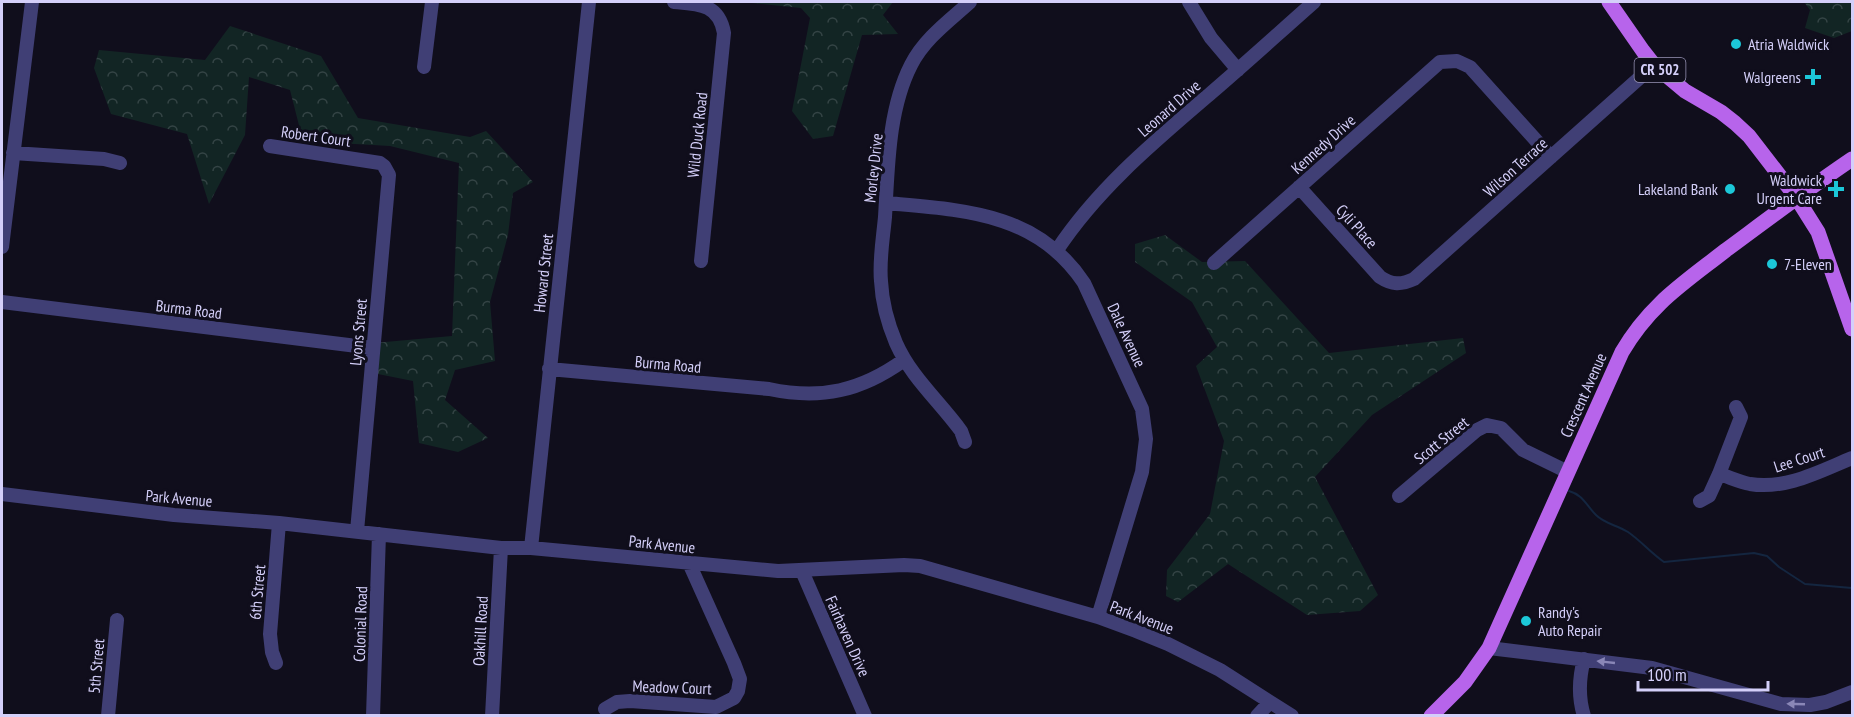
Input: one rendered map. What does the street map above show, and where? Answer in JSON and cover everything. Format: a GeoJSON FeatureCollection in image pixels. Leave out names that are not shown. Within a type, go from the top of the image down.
{"type":"FeatureCollection","features":[{"type":"Feature","properties":{"kind":"main road","name":"CR 502"},"geometry":{"type":"LineString","coordinates":[[1609,2],[1654,65],[1685,91],[1721,112],[1749,136],[1796,197],[1818,232],[1852,329]]}},
{"type":"Feature","properties":{"kind":"main road","name":"Crescent Avenue"},"geometry":{"type":"LineString","coordinates":[[1431,716],[1465,682],[1489,648],[1622,352],[1645,317],[1673,290],[1796,197],[1852,159]]}},
{"type":"Feature","properties":{"kind":"street"},"geometry":{"type":"LineString","coordinates":[[2,247],[32,2]]}},
{"type":"Feature","properties":{"kind":"street"},"geometry":{"type":"LineString","coordinates":[[424,67],[432,2]]}},
{"type":"Feature","properties":{"kind":"street","name":"Howard Street"},"geometry":{"type":"LineString","coordinates":[[531,548],[589,2]]}},
{"type":"Feature","properties":{"kind":"street","name":"Wild Duck Road"},"geometry":{"type":"LineString","coordinates":[[674,2],[707,7],[716,14],[723,25],[724,33],[701,261]]}},
{"type":"Feature","properties":{"kind":"street","name":"Morley Drive"},"geometry":{"type":"LineString","coordinates":[[965,442],[953,419],[904,360],[889,323],[881,282],[881,251],[891,143],[900,91],[921,49],[970,2]]}},
{"type":"Feature","properties":{"kind":"street"},"geometry":{"type":"LineString","coordinates":[[1189,2],[1202,25],[1238,70]]}},
{"type":"Feature","properties":{"kind":"street","name":"Leonard Drive"},"geometry":{"type":"LineString","coordinates":[[1057,250],[1102,192],[1162,135],[1314,2]]}},
{"type":"Feature","properties":{"kind":"street","name":"Kennedy Drive"},"geometry":{"type":"LineString","coordinates":[[1214,263],[1440,62],[1457,61],[1470,67],[1551,157]]}},
{"type":"Feature","properties":{"kind":"street","name":"Wilson Terrace"},"geometry":{"type":"LineString","coordinates":[[1393,283],[1406,283],[1414,279],[1654,65]]}},
{"type":"Feature","properties":{"kind":"street","name":"Robert Court"},"geometry":{"type":"LineString","coordinates":[[270,146],[358,159]]}},
{"type":"Feature","properties":{"kind":"street"},"geometry":{"type":"LineString","coordinates":[[13,153],[104,159],[120,163]]}},
{"type":"Feature","properties":{"kind":"street","name":"Lyons Street"},"geometry":{"type":"LineString","coordinates":[[357,531],[389,175],[380,163],[358,159]]}},
{"type":"Feature","properties":{"kind":"street","name":"Cyli Place"},"geometry":{"type":"LineString","coordinates":[[1299,187],[1380,277],[1393,283]]}},
{"type":"Feature","properties":{"kind":"street","name":"Dale Avenue"},"geometry":{"type":"LineString","coordinates":[[886,203],[997,218],[1026,230],[1057,250],[1076,270],[1084,283],[1142,409],[1146,439],[1142,471],[1098,617]]}},
{"type":"Feature","properties":{"kind":"street","name":"Burma Road"},"geometry":{"type":"LineString","coordinates":[[2,302],[373,348]]}},
{"type":"Feature","properties":{"kind":"street","name":"Burma Road"},"geometry":{"type":"LineString","coordinates":[[549,369],[803,394],[842,391],[874,380],[904,360]]}},
{"type":"Feature","properties":{"kind":"street"},"geometry":{"type":"LineString","coordinates":[[1700,501],[1709,496],[1741,417],[1736,407]]}},
{"type":"Feature","properties":{"kind":"street","name":"Scott Street"},"geometry":{"type":"LineString","coordinates":[[1399,496],[1477,430],[1487,425],[1501,428],[1523,450],[1568,472]]}},
{"type":"Feature","properties":{"kind":"street","name":"Lee Court"},"geometry":{"type":"LineString","coordinates":[[1719,474],[1749,484],[1780,484],[1795,481],[1852,458]]}},
{"type":"Feature","properties":{"kind":"street","name":"Park Avenue"},"geometry":{"type":"LineString","coordinates":[[2,494],[174,515],[279,523],[501,548],[531,548],[778,571],[920,566],[1098,617],[1136,631],[1199,659],[1292,716]]}},
{"type":"Feature","properties":{"kind":"street","name":"6th Street"},"geometry":{"type":"LineString","coordinates":[[276,663],[270,634],[279,523]]}},
{"type":"Feature","properties":{"kind":"street","name":"Colonial Road"},"geometry":{"type":"LineString","coordinates":[[373,716],[379,534]]}},
{"type":"Feature","properties":{"kind":"street","name":"Oakhill Road"},"geometry":{"type":"LineString","coordinates":[[492,716],[501,548]]}},
{"type":"Feature","properties":{"kind":"street","name":"Meadow Court"},"geometry":{"type":"LineString","coordinates":[[605,708],[617,702],[630,701],[716,707],[734,698],[738,692],[740,679],[734,663],[689,563]]}},
{"type":"Feature","properties":{"kind":"street","name":"Fairhaven Drive"},"geometry":{"type":"LineString","coordinates":[[801,571],[865,716]]}},
{"type":"Feature","properties":{"kind":"street","name":"5th Street"},"geometry":{"type":"LineString","coordinates":[[108,716],[117,620]]}},
{"type":"Feature","properties":{"kind":"street"},"geometry":{"type":"LineString","coordinates":[[1489,648],[1652,668],[1781,704],[1810,705],[1851,697]]}},
{"type":"Feature","properties":{"kind":"street"},"geometry":{"type":"LineString","coordinates":[[1584,659],[1580,682],[1584,716]]}},
{"type":"Feature","properties":{"kind":"street"},"geometry":{"type":"LineString","coordinates":[[1257,716],[1270,702]]}},
{"type":"Feature","properties":{"kind":"green space"},"geometry":{"type":"Polygon","coordinates":[[[742,2],[893,2],[883,15],[898,34],[862,35],[833,136],[813,139],[792,111],[810,18],[801,8],[742,2]]]}},
{"type":"Feature","properties":{"kind":"green space"},"geometry":{"type":"Polygon","coordinates":[[[1804,2],[1852,2],[1852,31],[1834,38],[1805,28],[1810,10],[1804,2]]]}},
{"type":"Feature","properties":{"kind":"green space"},"geometry":{"type":"Polygon","coordinates":[[[230,26],[321,56],[358,118],[470,137],[486,131],[533,182],[513,193],[508,235],[490,302],[495,361],[455,370],[445,400],[488,438],[458,452],[419,443],[413,381],[373,373],[374,343],[452,336],[459,163],[390,146],[303,141],[290,90],[249,77],[245,135],[209,204],[187,134],[111,114],[94,68],[99,50],[205,60],[230,26]]]}},
{"type":"Feature","properties":{"kind":"green space"},"geometry":{"type":"Polygon","coordinates":[[[1165,235],[1202,262],[1245,261],[1329,353],[1463,338],[1466,353],[1372,415],[1315,477],[1378,595],[1360,611],[1307,615],[1228,564],[1178,602],[1166,596],[1167,570],[1210,514],[1224,441],[1196,366],[1217,347],[1192,302],[1135,262],[1135,244],[1165,235]]]}},
{"type":"Feature","properties":{"kind":"waterway"},"geometry":{"type":"LineString","coordinates":[[1569,491],[1581,498],[1600,518],[1628,532],[1664,562],[1754,553],[1767,556],[1805,584],[1852,588]]}},
{"type":"Feature","properties":{"kind":"place","name":"Atria Waldwick"},"geometry":{"type":"Point","coordinates":[1736,44]}},
{"type":"Feature","properties":{"kind":"place","name":"Walgreens"},"geometry":{"type":"Point","coordinates":[1813,77]}},
{"type":"Feature","properties":{"kind":"place","name":"Lakeland Bank"},"geometry":{"type":"Point","coordinates":[1730,189]}},
{"type":"Feature","properties":{"kind":"place","name":"Waldwick Urgent Care"},"geometry":{"type":"Point","coordinates":[1836,189]}},
{"type":"Feature","properties":{"kind":"place","name":"7-Eleven"},"geometry":{"type":"Point","coordinates":[1772,264]}},
{"type":"Feature","properties":{"kind":"place","name":"Randy's Auto Repair"},"geometry":{"type":"Point","coordinates":[1526,621]}}]}
